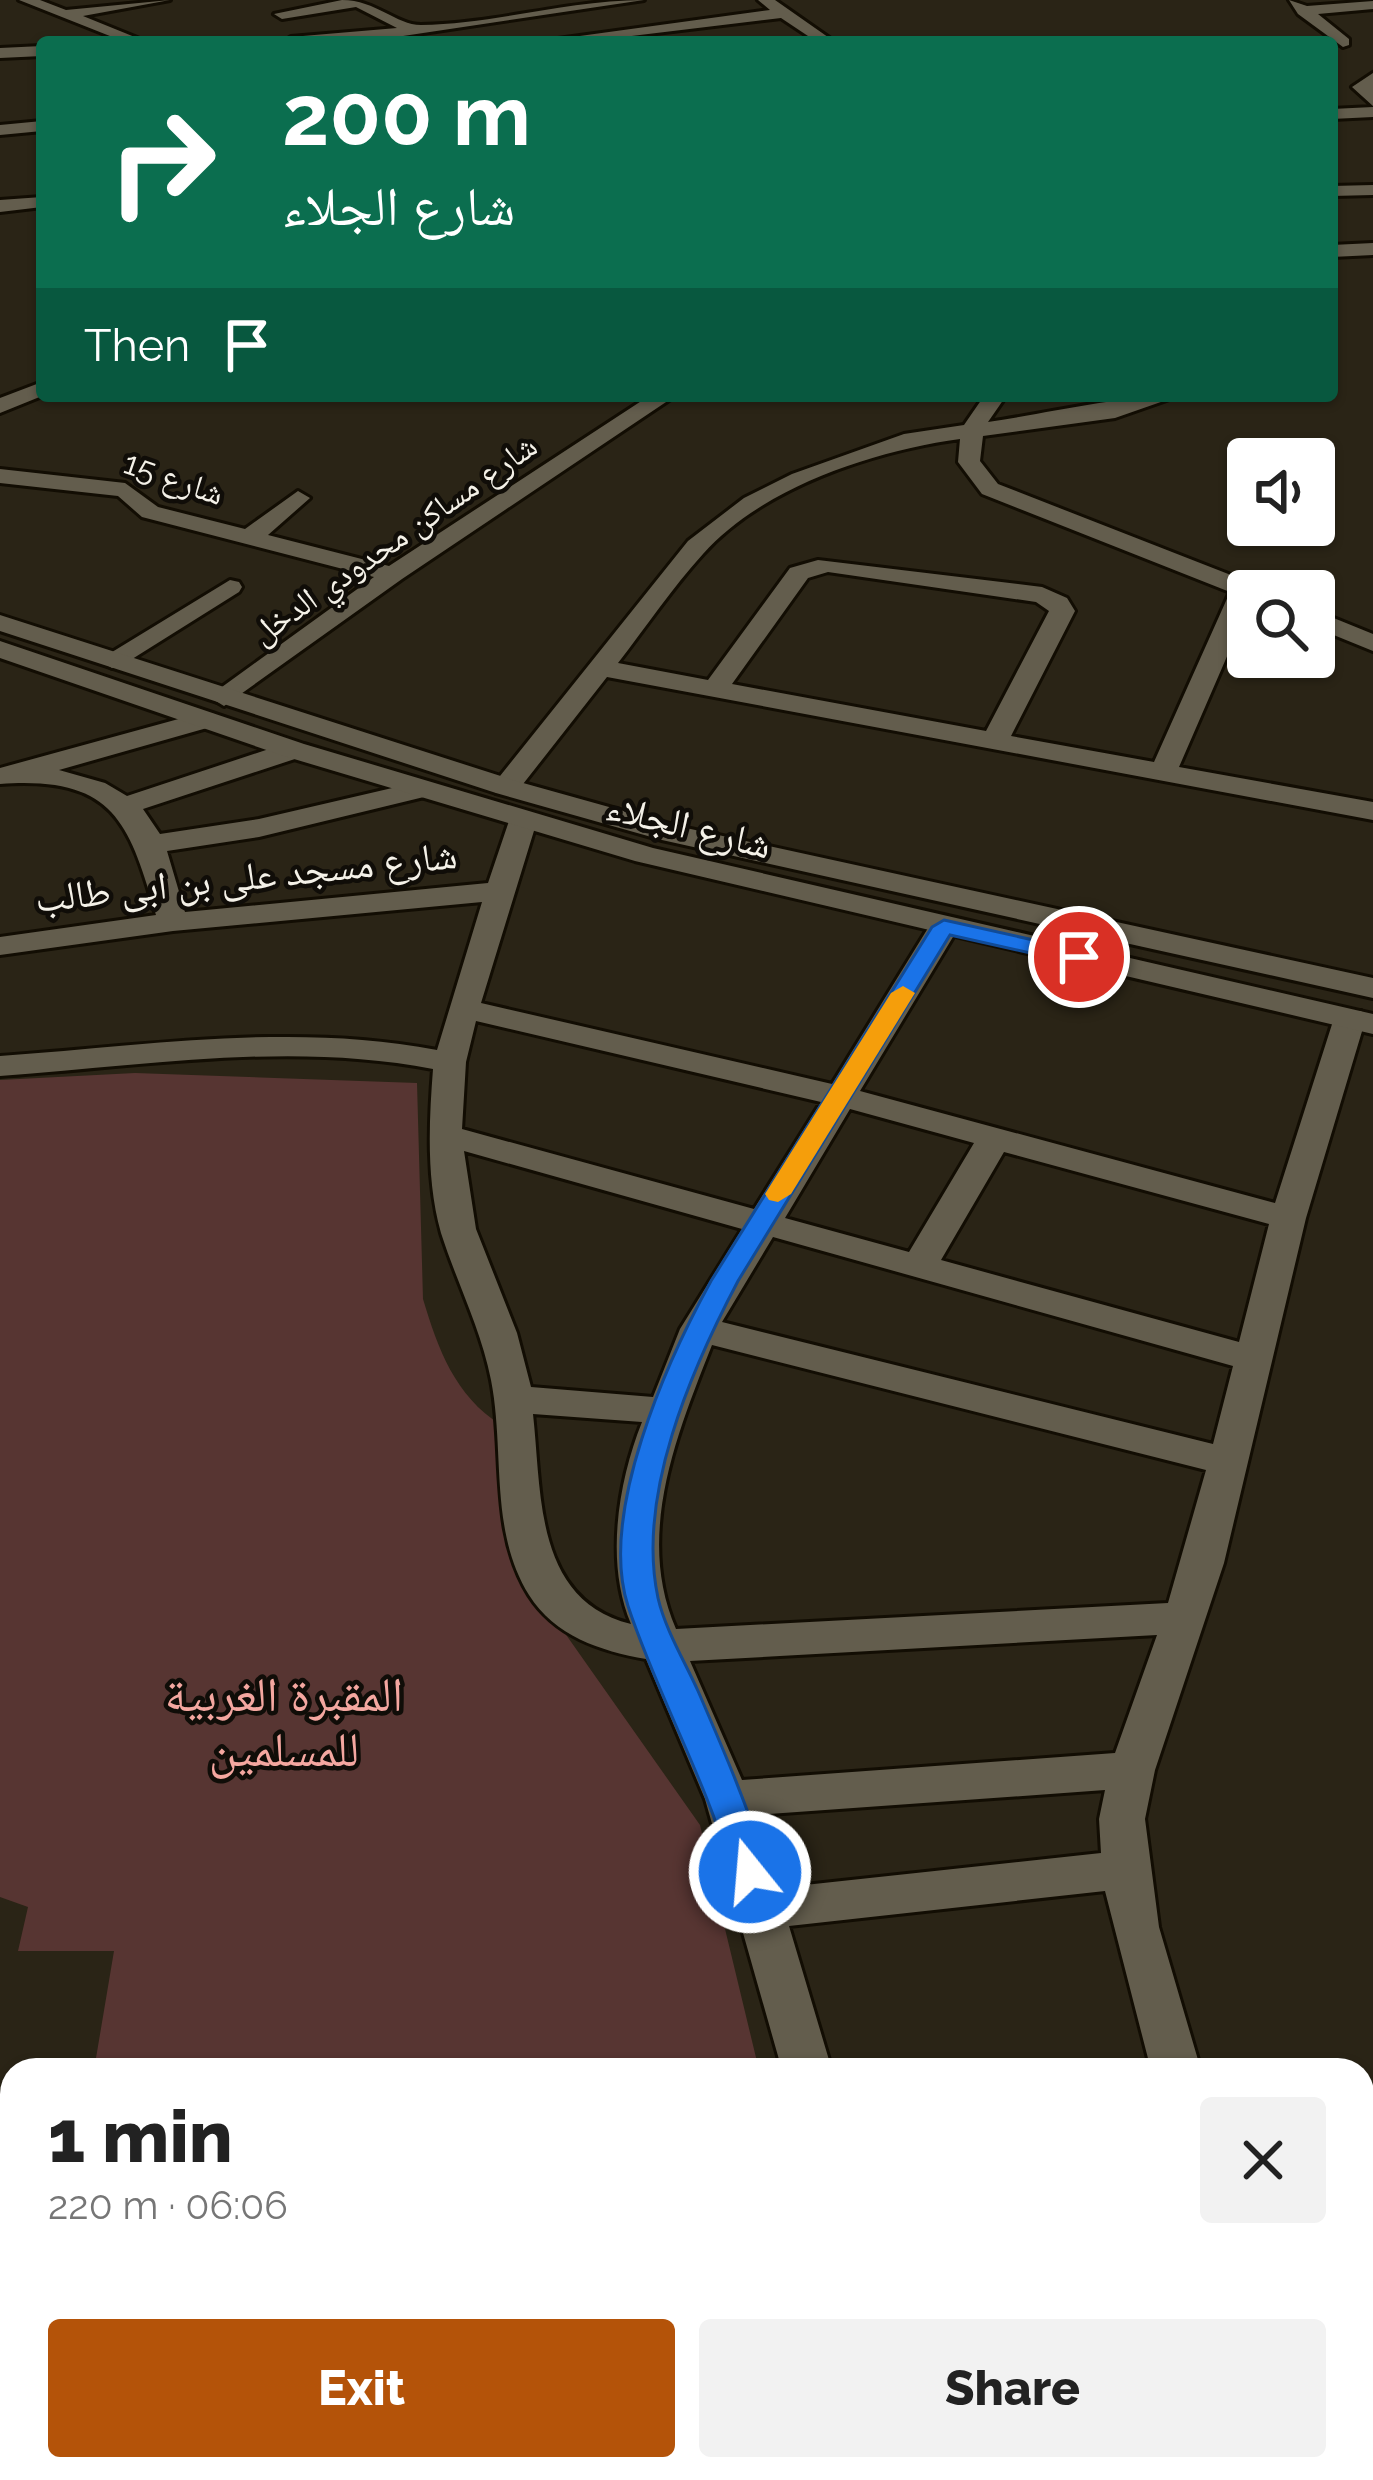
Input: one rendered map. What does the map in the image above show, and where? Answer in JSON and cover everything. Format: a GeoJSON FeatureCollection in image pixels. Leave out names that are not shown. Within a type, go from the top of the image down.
{"type":"FeatureCollection","features":[{"type":"Feature","properties":{"kind":"street"},"geometry":{"type":"LineString","coordinates":[[26,0],[121,36]]}},
{"type":"Feature","properties":{"kind":"street"},"geometry":{"type":"LineString","coordinates":[[65,15],[164,0]]}},
{"type":"Feature","properties":{"kind":"street"},"geometry":{"type":"LineString","coordinates":[[371,36],[637,0]]}},
{"type":"Feature","properties":{"kind":"street"},"geometry":{"type":"LineString","coordinates":[[764,0],[818,36]]}},
{"type":"Feature","properties":{"kind":"street"},"geometry":{"type":"LineString","coordinates":[[328,36],[276,10],[348,1],[384,12],[414,31]]}},
{"type":"Feature","properties":{"kind":"street"},"geometry":{"type":"LineString","coordinates":[[1296,5],[1373,5]]}},
{"type":"Feature","properties":{"kind":"street"},"geometry":{"type":"LineString","coordinates":[[1296,5],[1336,36]]}},
{"type":"Feature","properties":{"kind":"street"},"geometry":{"type":"LineString","coordinates":[[589,7],[640,36]]}},
{"type":"Feature","properties":{"kind":"street"},"geometry":{"type":"LineString","coordinates":[[384,12],[406,9]]}},
{"type":"Feature","properties":{"kind":"street"},"geometry":{"type":"LineString","coordinates":[[592,36],[782,13]]}},
{"type":"Feature","properties":{"kind":"street"},"geometry":{"type":"LineString","coordinates":[[0,53],[36,52]]}},
{"type":"Feature","properties":{"kind":"street"},"geometry":{"type":"LineString","coordinates":[[1373,78],[1360,87],[1373,101]]}},
{"type":"Feature","properties":{"kind":"street"},"geometry":{"type":"LineString","coordinates":[[1338,114],[1373,112]]}},
{"type":"Feature","properties":{"kind":"street"},"geometry":{"type":"LineString","coordinates":[[0,130],[36,127]]}},
{"type":"Feature","properties":{"kind":"street"},"geometry":{"type":"LineString","coordinates":[[1338,191],[1373,190]]}},
{"type":"Feature","properties":{"kind":"street"},"geometry":{"type":"LineString","coordinates":[[0,205],[36,202]]}},
{"type":"Feature","properties":{"kind":"street"},"geometry":{"type":"LineString","coordinates":[[1338,250],[1373,249]]}},
{"type":"Feature","properties":{"kind":"street"},"geometry":{"type":"LineString","coordinates":[[0,389],[36,388]]}},
{"type":"Feature","properties":{"kind":"street"},"geometry":{"type":"LineString","coordinates":[[0,406],[36,391]]}},
{"type":"Feature","properties":{"kind":"street","name":"شارع مساكن محدودي الدخل"},"geometry":{"type":"LineString","coordinates":[[214,709],[393,574],[655,402]]}},
{"type":"Feature","properties":{"kind":"street"},"geometry":{"type":"LineString","coordinates":[[991,402],[972,429],[969,462],[990,489],[1227,582]]}},
{"type":"Feature","properties":{"kind":"street"},"geometry":{"type":"LineString","coordinates":[[1146,402],[1115,411],[889,445],[752,503],[698,546],[601,668],[514,804],[500,891],[450,1063],[445,1135],[458,1228],[498,1333],[512,1400],[526,1537],[542,1580],[580,1624],[613,1638],[664,1646],[1186,1618]]}},
{"type":"Feature","properties":{"kind":"street","name":"شارع 15"},"geometry":{"type":"LineString","coordinates":[[0,476],[125,490],[150,512],[393,574]]}},
{"type":"Feature","properties":{"kind":"street"},"geometry":{"type":"LineString","coordinates":[[250,537],[298,499]]}},
{"type":"Feature","properties":{"kind":"street"},"geometry":{"type":"LineString","coordinates":[[715,689],[799,573],[811,567],[827,565],[1042,595],[1058,602],[1062,611],[994,741]]}},
{"type":"Feature","properties":{"kind":"street"},"geometry":{"type":"LineString","coordinates":[[112,660],[230,587]]}},
{"type":"Feature","properties":{"kind":"street","name":"شارع الجلاء"},"geometry":{"type":"LineString","coordinates":[[0,623],[112,660],[294,750],[418,790],[514,804],[732,848],[1365,1010]]}},
{"type":"Feature","properties":{"kind":"street"},"geometry":{"type":"LineString","coordinates":[[1335,627],[1373,643]]}},
{"type":"Feature","properties":{"kind":"street"},"geometry":{"type":"LineString","coordinates":[[1163,772],[1227,633]]}},
{"type":"Feature","properties":{"kind":"street","name":"شارع الجلاء"},"geometry":{"type":"LineString","coordinates":[[0,649],[944,927],[1365,1010]]}},
{"type":"Feature","properties":{"kind":"street"},"geometry":{"type":"LineString","coordinates":[[601,668],[1373,811]]}},
{"type":"Feature","properties":{"kind":"street"},"geometry":{"type":"LineString","coordinates":[[6,775],[214,709]]}},
{"type":"Feature","properties":{"kind":"street"},"geometry":{"type":"LineString","coordinates":[[124,806],[294,750]]}},
{"type":"Feature","properties":{"kind":"street"},"geometry":{"type":"LineString","coordinates":[[6,775],[75,783],[124,806],[141,824],[173,922]]}},
{"type":"Feature","properties":{"kind":"street"},"geometry":{"type":"LineString","coordinates":[[148,845],[283,823],[418,790]]}},
{"type":"Feature","properties":{"kind":"street","name":"شارع مسجد على بن ابى طالب"},"geometry":{"type":"LineString","coordinates":[[0,946],[173,922],[500,891]]}},
{"type":"Feature","properties":{"kind":"street"},"geometry":{"type":"LineString","coordinates":[[803,2058],[728,1799],[643,1603],[638,1565],[640,1519],[655,1440],[699,1329],[944,927]]}},
{"type":"Feature","properties":{"kind":"street"},"geometry":{"type":"LineString","coordinates":[[463,1008],[839,1096],[1288,1219]]}},
{"type":"Feature","properties":{"kind":"street"},"geometry":{"type":"LineString","coordinates":[[1173,2058],[1135,1927],[1122,1819],[1132,1770],[1186,1618],[1288,1219],[1365,1010]]}},
{"type":"Feature","properties":{"kind":"street"},"geometry":{"type":"LineString","coordinates":[[0,1066],[296,1045],[373,1047],[450,1063]]}},
{"type":"Feature","properties":{"kind":"street"},"geometry":{"type":"LineString","coordinates":[[445,1135],[1254,1359]]}},
{"type":"Feature","properties":{"kind":"street"},"geometry":{"type":"LineString","coordinates":[[920,1266],[994,1139]]}},
{"type":"Feature","properties":{"kind":"street"},"geometry":{"type":"LineString","coordinates":[[699,1329],[1228,1462]]}},
{"type":"Feature","properties":{"kind":"street"},"geometry":{"type":"LineString","coordinates":[[512,1400],[665,1411]]}},
{"type":"Feature","properties":{"kind":"street"},"geometry":{"type":"LineString","coordinates":[[728,1799],[1132,1770]]}},
{"type":"Feature","properties":{"kind":"street"},"geometry":{"type":"LineString","coordinates":[[760,1909],[1125,1870]]}},
{"type":"Feature","properties":{"kind":"green space","name":"المقبرة الغربية للمسلمين"},"geometry":{"type":"Polygon","coordinates":[[[135,1073],[417,1083],[423,1299],[435,1336],[460,1386],[501,1425],[531,1585],[700,1825],[756,2058],[96,2058],[114,1951],[18,1951],[28,1907],[0,1897],[0,1080],[135,1073]]]}},
{"type":"Feature","properties":{"kind":"slow traffic"},"geometry":{"type":"LineString","coordinates":[[778,1194],[903,993]]}},
{"type":"Feature","properties":{"kind":"route"},"geometry":{"type":"LineString","coordinates":[[750,1872],[728,1799],[643,1603],[638,1565],[640,1519],[655,1440],[699,1329],[724,1281],[944,927],[1079,957]]}}]}
